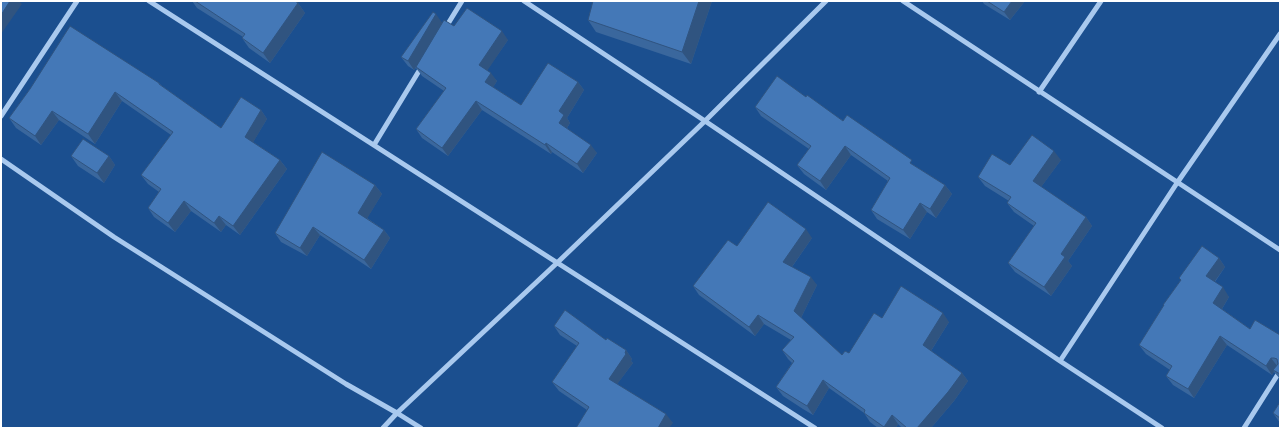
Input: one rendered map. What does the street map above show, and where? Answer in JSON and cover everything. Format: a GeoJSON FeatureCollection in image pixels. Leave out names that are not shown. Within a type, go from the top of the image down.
{"type":"FeatureCollection","features":[{"type":"Feature","properties":{"kind":"street"},"geometry":{"type":"LineString","coordinates":[[1,116],[77,1]]}},
{"type":"Feature","properties":{"kind":"street"},"geometry":{"type":"LineString","coordinates":[[149,1],[815,428]]}},
{"type":"Feature","properties":{"kind":"street"},"geometry":{"type":"LineString","coordinates":[[441,35],[462,1]]}},
{"type":"Feature","properties":{"kind":"street"},"geometry":{"type":"LineString","coordinates":[[524,1],[1162,428]]}},
{"type":"Feature","properties":{"kind":"street"},"geometry":{"type":"LineString","coordinates":[[383,428],[397,412],[558,262],[826,1]]}},
{"type":"Feature","properties":{"kind":"street"},"geometry":{"type":"LineString","coordinates":[[903,1],[1280,250]]}},
{"type":"Feature","properties":{"kind":"street"},"geometry":{"type":"LineString","coordinates":[[1039,92],[1101,1]]}},
{"type":"Feature","properties":{"kind":"street"},"geometry":{"type":"LineString","coordinates":[[1060,361],[1177,183],[1280,34]]}},
{"type":"Feature","properties":{"kind":"street"},"geometry":{"type":"LineString","coordinates":[[374,145],[426,60]]}},
{"type":"Feature","properties":{"kind":"street"},"geometry":{"type":"LineString","coordinates":[[1,158],[114,237],[346,384],[397,412],[421,428]]}},
{"type":"Feature","properties":{"kind":"street"},"geometry":{"type":"LineString","coordinates":[[1244,428],[1280,371]]}},
{"type":"Feature","properties":{"kind":"building"},"geometry":{"type":"Polygon","coordinates":[[[1,1],[10,1],[1,15],[1,1]]]}},
{"type":"Feature","properties":{"kind":"building"},"geometry":{"type":"Polygon","coordinates":[[[195,1],[295,1],[298,3],[263,53],[242,38],[245,34],[195,1]]]}},
{"type":"Feature","properties":{"kind":"building"},"geometry":{"type":"Polygon","coordinates":[[[593,1],[699,1],[682,52],[588,20],[593,1]]]}},
{"type":"Feature","properties":{"kind":"building"},"geometry":{"type":"Polygon","coordinates":[[[987,1],[1012,1],[1004,12],[987,1]]]}},
{"type":"Feature","properties":{"kind":"building"},"geometry":{"type":"Polygon","coordinates":[[[467,8],[502,31],[479,65],[491,73],[485,82],[521,105],[548,63],[578,82],[559,111],[564,115],[559,123],[591,145],[577,164],[476,101],[442,148],[416,129],[446,88],[416,67],[444,20],[454,26],[467,8]]]}},
{"type":"Feature","properties":{"kind":"building"},"geometry":{"type":"Polygon","coordinates":[[[433,12],[436,14],[408,61],[401,57],[433,12]]]}},
{"type":"Feature","properties":{"kind":"building"},"geometry":{"type":"Polygon","coordinates":[[[70,26],[159,83],[221,128],[241,97],[261,110],[245,137],[280,160],[233,226],[219,216],[214,223],[184,201],[168,223],[148,208],[161,189],[141,175],[173,132],[115,92],[88,134],[52,111],[35,136],[9,118],[70,26]]]}},
{"type":"Feature","properties":{"kind":"building"},"geometry":{"type":"Polygon","coordinates":[[[777,76],[843,121],[847,115],[912,160],[910,163],[945,185],[930,209],[920,203],[903,230],[871,210],[890,178],[845,146],[820,181],[797,165],[811,146],[755,107],[777,76]]]}},
{"type":"Feature","properties":{"kind":"building"},"geometry":{"type":"Polygon","coordinates":[[[1032,135],[1054,151],[1033,181],[1086,217],[1061,254],[1065,257],[1044,287],[1008,263],[1036,223],[1007,203],[1011,197],[978,177],[992,154],[1010,165],[1032,135]]]}},
{"type":"Feature","properties":{"kind":"building"},"geometry":{"type":"Polygon","coordinates":[[[83,139],[109,156],[97,173],[71,156],[83,139]]]}},
{"type":"Feature","properties":{"kind":"building"},"geometry":{"type":"Polygon","coordinates":[[[322,152],[375,185],[358,213],[384,230],[364,260],[313,227],[300,248],[275,233],[322,152]]]}},
{"type":"Feature","properties":{"kind":"building"},"geometry":{"type":"Polygon","coordinates":[[[768,202],[806,229],[783,262],[811,277],[794,311],[842,355],[845,351],[849,353],[874,313],[882,318],[901,286],[943,313],[923,345],[962,373],[917,428],[907,428],[892,415],[884,427],[864,413],[865,410],[823,380],[807,406],[776,387],[794,361],[782,350],[794,337],[758,315],[749,327],[693,286],[728,240],[737,246],[768,202]]]}},
{"type":"Feature","properties":{"kind":"building"},"geometry":{"type":"Polygon","coordinates":[[[1202,246],[1219,258],[1206,276],[1223,287],[1213,303],[1250,329],[1255,320],[1280,335],[1280,374],[1273,370],[1278,364],[1277,359],[1271,358],[1266,366],[1220,336],[1188,389],[1166,376],[1172,366],[1139,345],[1163,305],[1181,280],[1179,278],[1202,246]]]}},
{"type":"Feature","properties":{"kind":"building"},"geometry":{"type":"Polygon","coordinates":[[[565,310],[606,340],[607,338],[626,350],[626,354],[609,379],[666,414],[658,428],[576,428],[589,407],[552,382],[579,343],[554,326],[565,310]]]}},
{"type":"Feature","properties":{"kind":"building"},"geometry":{"type":"Polygon","coordinates":[[[1280,402],[1280,418],[1273,413],[1280,402]]]}}]}
